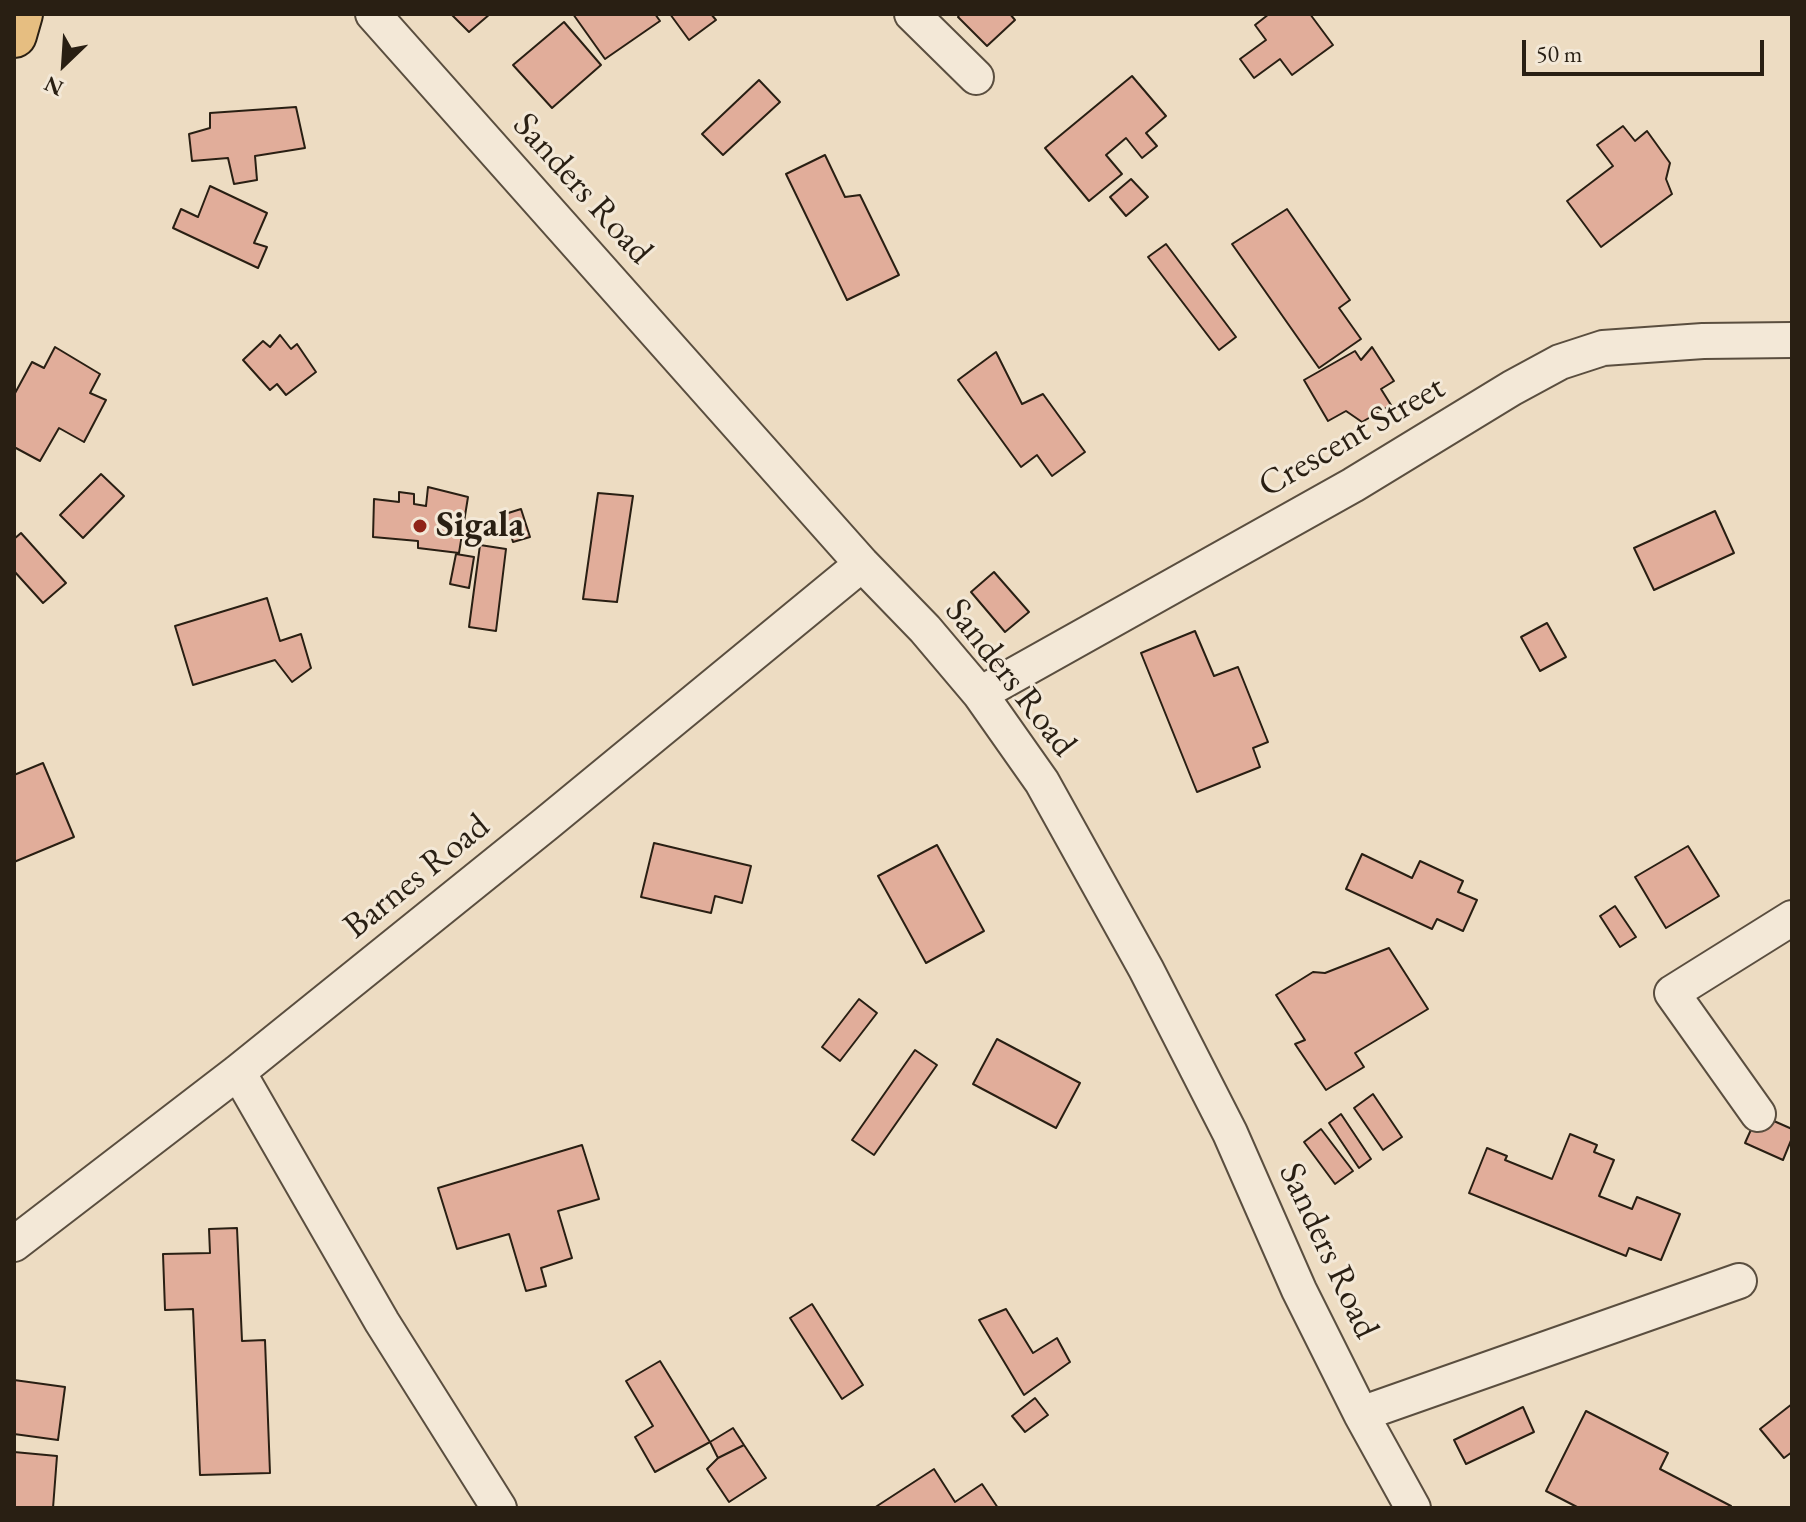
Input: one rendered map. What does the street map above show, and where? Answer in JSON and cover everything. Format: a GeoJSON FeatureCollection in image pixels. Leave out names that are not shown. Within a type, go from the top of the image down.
{"type":"FeatureCollection","features":[{"type":"Feature","properties":{"kind":"highway"},"geometry":{"type":"LineString","coordinates":[[14,35],[20,14]]}},
{"type":"Feature","properties":{"kind":"street","name":"Sanders Road"},"geometry":{"type":"LineString","coordinates":[[373,14],[862,564],[925,629],[980,694],[1042,782],[1146,969],[1230,1133],[1299,1290],[1361,1414],[1413,1508]]}},
{"type":"Feature","properties":{"kind":"street"},"geometry":{"type":"LineString","coordinates":[[912,14],[976,77]]}},
{"type":"Feature","properties":{"kind":"street","name":"Crescent Street"},"geometry":{"type":"LineString","coordinates":[[980,694],[1353,485],[1560,362],[1603,348],[1703,341],[1792,340]]}},
{"type":"Feature","properties":{"kind":"street","name":"Barnes Road"},"geometry":{"type":"LineString","coordinates":[[14,1244],[238,1072],[862,564]]}},
{"type":"Feature","properties":{"kind":"street"},"geometry":{"type":"LineString","coordinates":[[1758,1114],[1672,993],[1792,918]]}},
{"type":"Feature","properties":{"kind":"street"},"geometry":{"type":"LineString","coordinates":[[238,1072],[382,1322],[499,1508]]}},
{"type":"Feature","properties":{"kind":"street"},"geometry":{"type":"LineString","coordinates":[[1361,1414],[1739,1281]]}},
{"type":"Feature","properties":{"kind":"building"},"geometry":{"type":"Polygon","coordinates":[[[451,14],[490,14],[469,32],[451,14]]]}},
{"type":"Feature","properties":{"kind":"building"},"geometry":{"type":"Polygon","coordinates":[[[573,14],[655,14],[660,21],[605,59],[573,14]]]}},
{"type":"Feature","properties":{"kind":"building"},"geometry":{"type":"Polygon","coordinates":[[[670,14],[711,14],[716,20],[689,40],[670,14]]]}},
{"type":"Feature","properties":{"kind":"building"},"geometry":{"type":"Polygon","coordinates":[[[960,14],[1010,14],[1015,20],[987,46],[958,17],[960,14]]]}},
{"type":"Feature","properties":{"kind":"building"},"geometry":{"type":"Polygon","coordinates":[[[1269,14],[1310,14],[1333,45],[1292,75],[1280,59],[1254,78],[1240,59],[1266,40],[1255,25],[1269,14]]]}},
{"type":"Feature","properties":{"kind":"building"},"geometry":{"type":"Polygon","coordinates":[[[564,22],[601,65],[552,108],[513,65],[564,22]]]}},
{"type":"Feature","properties":{"kind":"building"},"geometry":{"type":"Polygon","coordinates":[[[1132,76],[1166,116],[1146,133],[1157,146],[1142,158],[1126,138],[1106,155],[1122,174],[1089,201],[1045,148],[1132,76]]]}},
{"type":"Feature","properties":{"kind":"building"},"geometry":{"type":"Polygon","coordinates":[[[759,80],[780,102],[723,155],[702,134],[759,80]]]}},
{"type":"Feature","properties":{"kind":"building"},"geometry":{"type":"Polygon","coordinates":[[[296,107],[305,148],[255,156],[257,180],[234,184],[228,158],[192,161],[189,134],[210,128],[210,113],[296,107]]]}},
{"type":"Feature","properties":{"kind":"building"},"geometry":{"type":"Polygon","coordinates":[[[1623,126],[1635,141],[1647,131],[1670,163],[1666,179],[1672,194],[1601,247],[1567,201],[1613,166],[1597,145],[1623,126]]]}},
{"type":"Feature","properties":{"kind":"building"},"geometry":{"type":"Polygon","coordinates":[[[825,155],[845,197],[860,195],[899,275],[847,300],[786,174],[825,155]]]}},
{"type":"Feature","properties":{"kind":"building"},"geometry":{"type":"Polygon","coordinates":[[[1131,179],[1148,197],[1126,216],[1110,197],[1131,179]]]}},
{"type":"Feature","properties":{"kind":"building"},"geometry":{"type":"Polygon","coordinates":[[[210,186],[267,213],[254,243],[267,247],[258,268],[173,228],[181,209],[198,217],[210,186]]]}},
{"type":"Feature","properties":{"kind":"building"},"geometry":{"type":"Polygon","coordinates":[[[1287,209],[1350,300],[1339,308],[1361,339],[1319,368],[1232,244],[1287,209]]]}},
{"type":"Feature","properties":{"kind":"building"},"geometry":{"type":"Polygon","coordinates":[[[1166,244],[1236,337],[1219,350],[1148,257],[1166,244]]]}},
{"type":"Feature","properties":{"kind":"building"},"geometry":{"type":"Polygon","coordinates":[[[280,335],[291,349],[297,344],[316,372],[286,395],[277,384],[270,390],[243,360],[263,341],[270,347],[280,335]]]}},
{"type":"Feature","properties":{"kind":"building"},"geometry":{"type":"Polygon","coordinates":[[[55,347],[100,374],[90,393],[106,400],[84,442],[59,428],[40,461],[14,447],[14,395],[32,362],[44,368],[55,347]]]}},
{"type":"Feature","properties":{"kind":"building"},"geometry":{"type":"Polygon","coordinates":[[[1372,347],[1394,381],[1381,389],[1391,405],[1362,422],[1346,411],[1328,421],[1304,380],[1355,351],[1361,360],[1372,347]]]}},
{"type":"Feature","properties":{"kind":"building"},"geometry":{"type":"Polygon","coordinates":[[[996,352],[1022,404],[1043,394],[1085,452],[1052,476],[1037,455],[1021,467],[958,380],[996,352]]]}},
{"type":"Feature","properties":{"kind":"building"},"geometry":{"type":"Polygon","coordinates":[[[101,474],[124,496],[83,538],[60,515],[101,474]]]}},
{"type":"Feature","properties":{"kind":"building"},"geometry":{"type":"Polygon","coordinates":[[[428,487],[468,497],[459,553],[418,548],[418,541],[373,537],[374,499],[399,502],[399,492],[414,494],[414,504],[426,506],[428,487]]]}},
{"type":"Feature","properties":{"kind":"building"},"geometry":{"type":"Polygon","coordinates":[[[598,493],[633,496],[617,602],[583,599],[598,493]]]}},
{"type":"Feature","properties":{"kind":"building"},"geometry":{"type":"Polygon","coordinates":[[[521,509],[530,537],[513,542],[505,514],[521,509]]]}},
{"type":"Feature","properties":{"kind":"building"},"geometry":{"type":"Polygon","coordinates":[[[1715,511],[1734,553],[1654,590],[1634,548],[1715,511]]]}},
{"type":"Feature","properties":{"kind":"building"},"geometry":{"type":"Polygon","coordinates":[[[21,533],[66,583],[43,603],[14,571],[14,539],[21,533]]]}},
{"type":"Feature","properties":{"kind":"building"},"geometry":{"type":"Polygon","coordinates":[[[480,545],[506,549],[496,631],[469,627],[480,545]]]}},
{"type":"Feature","properties":{"kind":"building"},"geometry":{"type":"Polygon","coordinates":[[[456,554],[474,557],[469,588],[450,584],[456,554]]]}},
{"type":"Feature","properties":{"kind":"building"},"geometry":{"type":"Polygon","coordinates":[[[994,572],[1029,612],[1005,632],[971,592],[994,572]]]}},
{"type":"Feature","properties":{"kind":"building"},"geometry":{"type":"Polygon","coordinates":[[[267,598],[280,641],[301,634],[311,668],[292,682],[275,660],[193,685],[175,626],[267,598]]]}},
{"type":"Feature","properties":{"kind":"building"},"geometry":{"type":"Polygon","coordinates":[[[1547,623],[1566,657],[1540,671],[1521,637],[1547,623]]]}},
{"type":"Feature","properties":{"kind":"building"},"geometry":{"type":"Polygon","coordinates":[[[1195,631],[1214,676],[1238,667],[1268,742],[1253,748],[1260,767],[1197,792],[1141,653],[1195,631]]]}},
{"type":"Feature","properties":{"kind":"building"},"geometry":{"type":"Polygon","coordinates":[[[43,763],[74,837],[14,862],[14,775],[43,763]]]}},
{"type":"Feature","properties":{"kind":"building"},"geometry":{"type":"Polygon","coordinates":[[[654,843],[751,866],[742,903],[715,896],[711,913],[641,897],[654,843]]]}},
{"type":"Feature","properties":{"kind":"building"},"geometry":{"type":"Polygon","coordinates":[[[937,845],[984,931],[926,963],[878,876],[937,845]]]}},
{"type":"Feature","properties":{"kind":"building"},"geometry":{"type":"Polygon","coordinates":[[[1688,846],[1719,896],[1666,928],[1635,877],[1688,846]]]}},
{"type":"Feature","properties":{"kind":"building"},"geometry":{"type":"Polygon","coordinates":[[[1362,854],[1412,878],[1420,861],[1463,881],[1458,892],[1477,900],[1463,931],[1437,919],[1432,929],[1346,889],[1362,854]]]}},
{"type":"Feature","properties":{"kind":"building"},"geometry":{"type":"Polygon","coordinates":[[[1615,906],[1636,937],[1620,947],[1600,916],[1615,906]]]}},
{"type":"Feature","properties":{"kind":"building"},"geometry":{"type":"Polygon","coordinates":[[[1389,948],[1428,1009],[1355,1053],[1364,1067],[1326,1090],[1295,1044],[1305,1040],[1276,995],[1313,972],[1325,973],[1389,948]]]}},
{"type":"Feature","properties":{"kind":"building"},"geometry":{"type":"Polygon","coordinates":[[[859,999],[877,1013],[840,1061],[822,1047],[859,999]]]}},
{"type":"Feature","properties":{"kind":"building"},"geometry":{"type":"Polygon","coordinates":[[[997,1039],[1080,1083],[1056,1128],[973,1084],[997,1039]]]}},
{"type":"Feature","properties":{"kind":"building"},"geometry":{"type":"Polygon","coordinates":[[[915,1050],[937,1065],[874,1155],[852,1140],[915,1050]]]}},
{"type":"Feature","properties":{"kind":"building"},"geometry":{"type":"Polygon","coordinates":[[[1373,1094],[1402,1137],[1383,1150],[1354,1108],[1373,1094]]]}},
{"type":"Feature","properties":{"kind":"building"},"geometry":{"type":"Polygon","coordinates":[[[1341,1114],[1371,1159],[1359,1168],[1329,1123],[1341,1114]]]}},
{"type":"Feature","properties":{"kind":"building"},"geometry":{"type":"Polygon","coordinates":[[[1758,1114],[1792,1129],[1792,1138],[1783,1160],[1745,1143],[1758,1114]]]}},
{"type":"Feature","properties":{"kind":"building"},"geometry":{"type":"Polygon","coordinates":[[[1321,1129],[1353,1171],[1335,1184],[1304,1142],[1321,1129]]]}},
{"type":"Feature","properties":{"kind":"building"},"geometry":{"type":"Polygon","coordinates":[[[1570,1134],[1597,1145],[1594,1152],[1614,1160],[1599,1196],[1632,1209],[1637,1197],[1680,1214],[1661,1260],[1629,1248],[1626,1256],[1469,1193],[1487,1148],[1507,1156],[1505,1160],[1552,1179],[1570,1134]]]}},
{"type":"Feature","properties":{"kind":"building"},"geometry":{"type":"Polygon","coordinates":[[[582,1145],[599,1199],[558,1211],[572,1258],[541,1268],[546,1286],[526,1291],[509,1234],[457,1249],[438,1188],[582,1145]]]}},
{"type":"Feature","properties":{"kind":"building"},"geometry":{"type":"Polygon","coordinates":[[[237,1228],[242,1341],[265,1340],[270,1473],[200,1475],[193,1309],[165,1310],[163,1254],[210,1253],[209,1229],[237,1228]]]}},
{"type":"Feature","properties":{"kind":"building"},"geometry":{"type":"Polygon","coordinates":[[[812,1304],[863,1385],[842,1399],[790,1318],[812,1304]]]}},
{"type":"Feature","properties":{"kind":"building"},"geometry":{"type":"Polygon","coordinates":[[[1006,1309],[1033,1353],[1057,1338],[1070,1362],[1024,1395],[979,1320],[1006,1309]]]}},
{"type":"Feature","properties":{"kind":"building"},"geometry":{"type":"Polygon","coordinates":[[[660,1361],[710,1442],[655,1472],[635,1437],[653,1426],[626,1381],[660,1361]]]}},
{"type":"Feature","properties":{"kind":"building"},"geometry":{"type":"Polygon","coordinates":[[[14,1380],[65,1387],[58,1440],[14,1434],[14,1380]]]}},
{"type":"Feature","properties":{"kind":"building"},"geometry":{"type":"Polygon","coordinates":[[[1035,1398],[1048,1415],[1025,1432],[1012,1416],[1035,1398]]]}},
{"type":"Feature","properties":{"kind":"building"},"geometry":{"type":"Polygon","coordinates":[[[1792,1404],[1792,1452],[1784,1458],[1760,1429],[1792,1404]]]}},
{"type":"Feature","properties":{"kind":"building"},"geometry":{"type":"Polygon","coordinates":[[[1523,1407],[1534,1432],[1466,1464],[1454,1440],[1523,1407]]]}},
{"type":"Feature","properties":{"kind":"building"},"geometry":{"type":"Polygon","coordinates":[[[1586,1411],[1668,1453],[1660,1469],[1730,1508],[1579,1508],[1546,1491],[1586,1411]]]}},
{"type":"Feature","properties":{"kind":"building"},"geometry":{"type":"Polygon","coordinates":[[[733,1428],[744,1445],[718,1458],[710,1442],[733,1428]]]}},
{"type":"Feature","properties":{"kind":"building"},"geometry":{"type":"Polygon","coordinates":[[[744,1445],[766,1478],[729,1502],[707,1469],[718,1458],[744,1445]]]}},
{"type":"Feature","properties":{"kind":"building"},"geometry":{"type":"Polygon","coordinates":[[[14,1452],[57,1456],[53,1508],[14,1508],[14,1452]]]}},
{"type":"Feature","properties":{"kind":"building"},"geometry":{"type":"Polygon","coordinates":[[[934,1469],[955,1502],[982,1484],[998,1508],[874,1508],[934,1469]]]}},
{"type":"Feature","properties":{"kind":"place","name":"Sigala"},"geometry":{"type":"Point","coordinates":[420,526]}}]}
